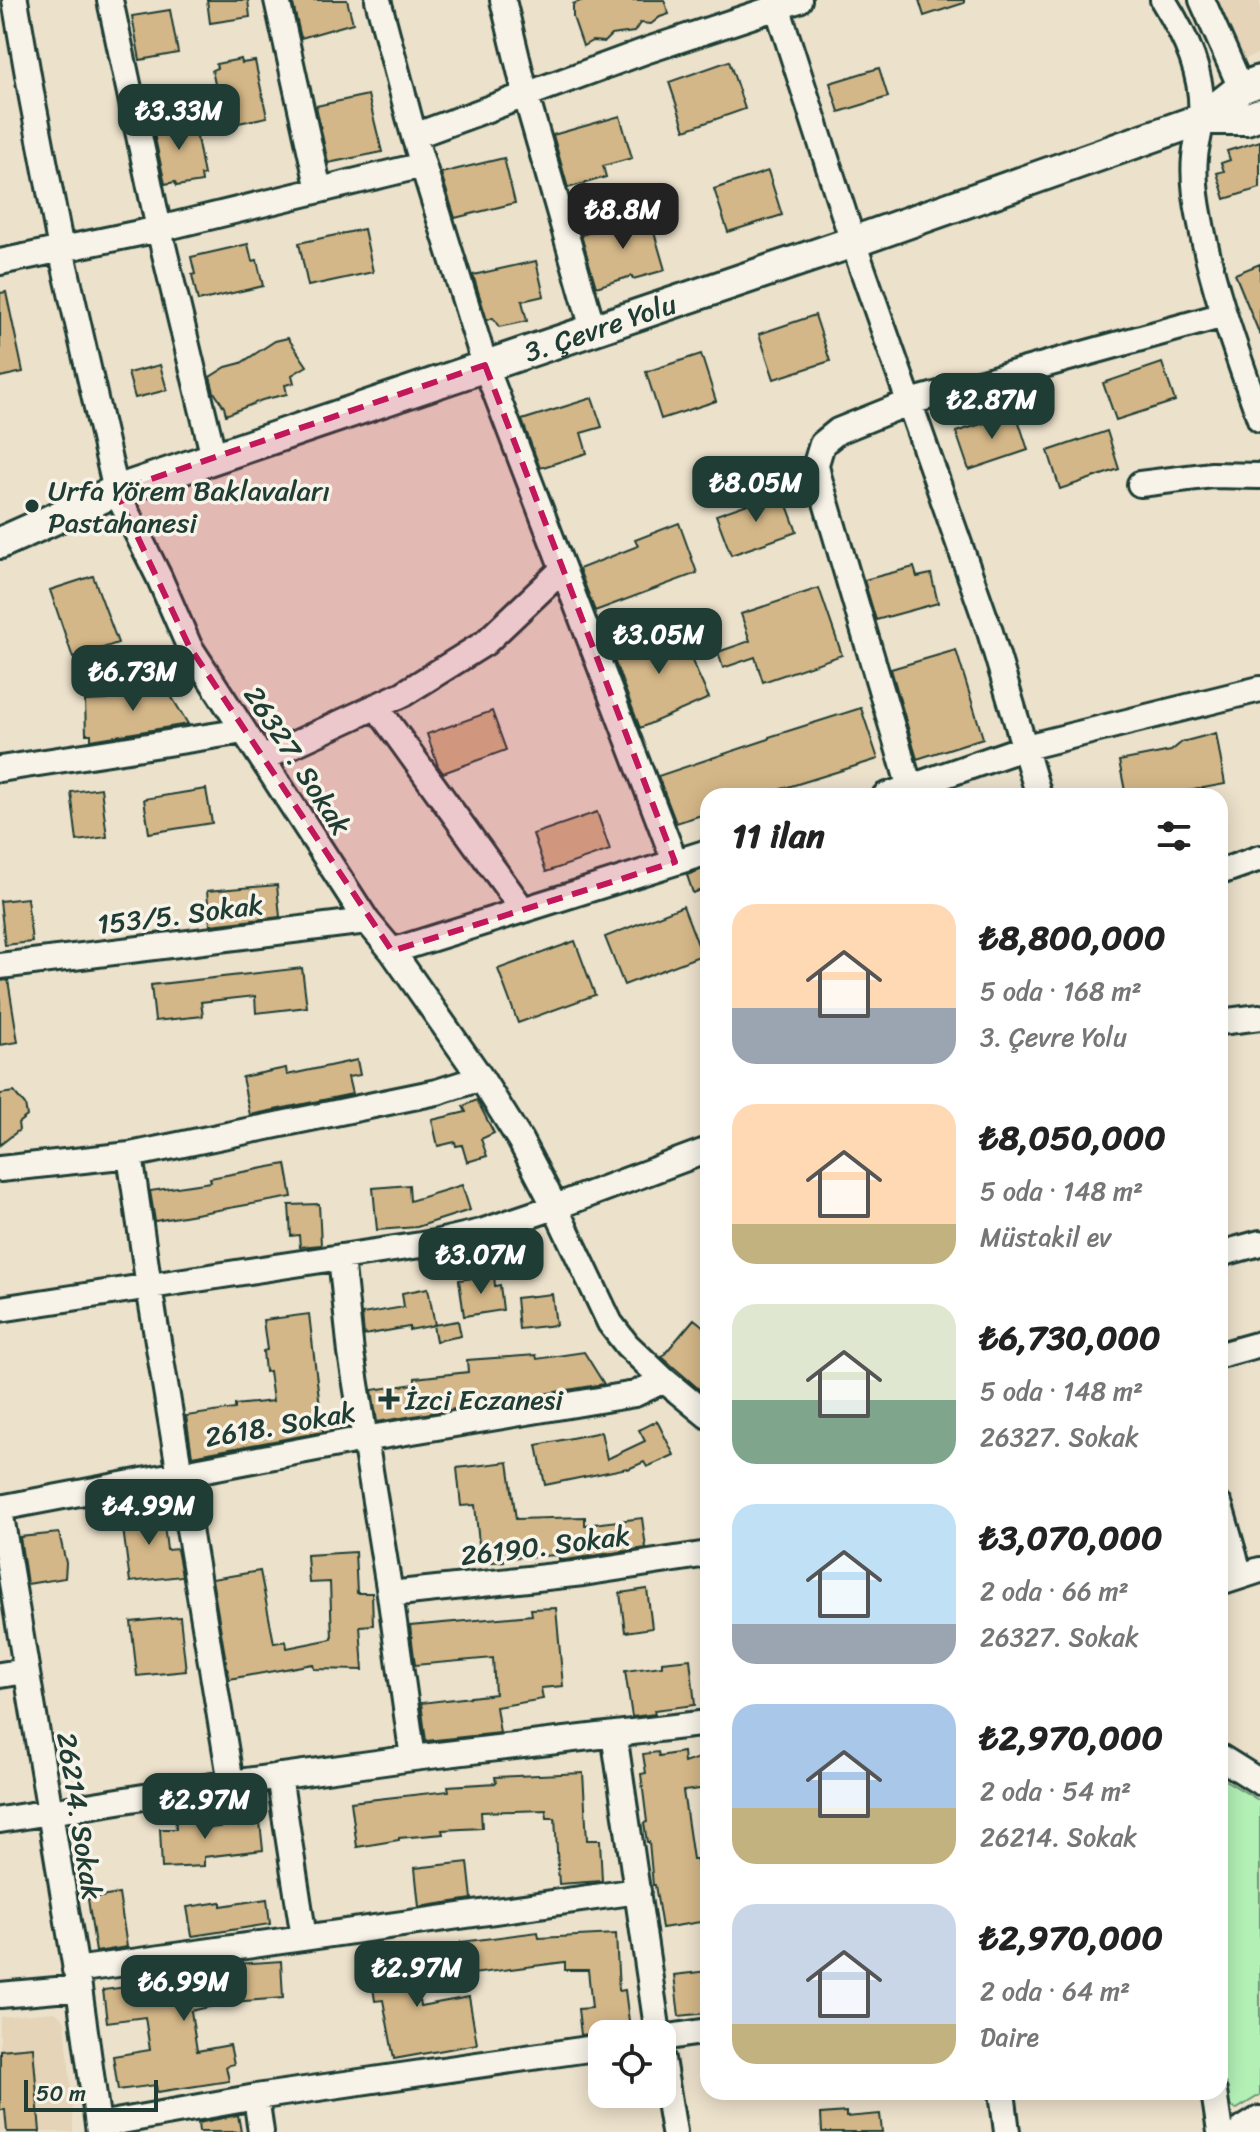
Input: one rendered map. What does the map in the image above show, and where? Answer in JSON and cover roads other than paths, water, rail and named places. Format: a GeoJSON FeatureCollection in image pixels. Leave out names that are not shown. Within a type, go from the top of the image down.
{"type":"FeatureCollection","features":[{"type":"Feature","properties":{"kind":"main road","name":"3. Çevre Yolu"},"geometry":{"type":"LineString","coordinates":[[0,543],[116,491],[853,242],[1202,119],[1250,84]]}},
{"type":"Feature","properties":{"kind":"main road","name":"3. Çevre Yolu"},"geometry":{"type":"LineString","coordinates":[[1202,119],[1246,119],[1260,114]]}},
{"type":"Feature","properties":{"kind":"main road"},"geometry":{"type":"LineString","coordinates":[[1244,2132],[1260,2122]]}},
{"type":"Feature","properties":{"kind":"street","name":"26327. Sokak"},"geometry":{"type":"LineString","coordinates":[[15,0],[61,249],[116,491],[189,646],[367,921],[392,951],[481,1078],[520,1140],[610,1323],[627,1345],[664,1380],[700,1405]]}},
{"type":"Feature","properties":{"kind":"street"},"geometry":{"type":"LineString","coordinates":[[110,0],[159,229],[214,458]]}},
{"type":"Feature","properties":{"kind":"street"},"geometry":{"type":"LineString","coordinates":[[277,0],[319,190]]}},
{"type":"Feature","properties":{"kind":"street"},"geometry":{"type":"LineString","coordinates":[[378,0],[414,136],[485,365],[675,862]]}},
{"type":"Feature","properties":{"kind":"street"},"geometry":{"type":"LineString","coordinates":[[503,0],[526,96],[593,329]]}},
{"type":"Feature","properties":{"kind":"street"},"geometry":{"type":"LineString","coordinates":[[1163,0],[1192,51],[1199,77],[1202,119],[1195,158],[1195,190],[1200,221],[1224,315],[1260,419]]}},
{"type":"Feature","properties":{"kind":"street"},"geometry":{"type":"LineString","coordinates":[[1202,0],[1250,84]]}},
{"type":"Feature","properties":{"kind":"street"},"geometry":{"type":"LineString","coordinates":[[414,136],[784,3],[853,242],[990,632],[1037,788]]}},
{"type":"Feature","properties":{"kind":"street"},"geometry":{"type":"LineString","coordinates":[[0,262],[159,229],[423,165]]}},
{"type":"Feature","properties":{"kind":"street"},"geometry":{"type":"LineString","coordinates":[[1224,315],[910,402],[838,431],[822,444],[816,464],[910,788],[1026,747],[1260,689]]}},
{"type":"Feature","properties":{"kind":"street"},"geometry":{"type":"LineString","coordinates":[[1140,484],[1212,475],[1260,476]]}},
{"type":"Feature","properties":{"kind":"street"},"geometry":{"type":"LineString","coordinates":[[262,759],[403,694],[485,643],[563,569]]}},
{"type":"Feature","properties":{"kind":"street"},"geometry":{"type":"LineString","coordinates":[[376,706],[523,910]]}},
{"type":"Feature","properties":{"kind":"street"},"geometry":{"type":"LineString","coordinates":[[0,769],[244,731]]}},
{"type":"Feature","properties":{"kind":"street"},"geometry":{"type":"LineString","coordinates":[[392,951],[700,854]]}},
{"type":"Feature","properties":{"kind":"street"},"geometry":{"type":"LineString","coordinates":[[1228,869],[1260,858]]}},
{"type":"Feature","properties":{"kind":"street","name":"153/5. Sokak"},"geometry":{"type":"LineString","coordinates":[[0,966],[367,921]]}},
{"type":"Feature","properties":{"kind":"street"},"geometry":{"type":"LineString","coordinates":[[1228,1021],[1260,1017]]}},
{"type":"Feature","properties":{"kind":"street"},"geometry":{"type":"LineString","coordinates":[[0,1169],[130,1155],[422,1095],[481,1078]]}},
{"type":"Feature","properties":{"kind":"street"},"geometry":{"type":"LineString","coordinates":[[0,1309],[434,1243],[481,1232],[555,1207],[700,1153]]}},
{"type":"Feature","properties":{"kind":"street"},"geometry":{"type":"LineString","coordinates":[[130,1155],[231,1783]]}},
{"type":"Feature","properties":{"kind":"street"},"geometry":{"type":"LineString","coordinates":[[1228,1252],[1260,1243]]}},
{"type":"Feature","properties":{"kind":"street"},"geometry":{"type":"LineString","coordinates":[[341,1257],[364,1439],[413,1758]]}},
{"type":"Feature","properties":{"kind":"street"},"geometry":{"type":"LineString","coordinates":[[1228,1353],[1260,1344]]}},
{"type":"Feature","properties":{"kind":"street","name":"2618. Sokak"},"geometry":{"type":"LineString","coordinates":[[0,1509],[364,1439],[635,1394],[664,1380]]}},
{"type":"Feature","properties":{"kind":"street","name":"26214. Sokak"},"geometry":{"type":"LineString","coordinates":[[0,1509],[99,2129]]}},
{"type":"Feature","properties":{"kind":"street"},"geometry":{"type":"LineString","coordinates":[[1228,1534],[1240,1576]]}},
{"type":"Feature","properties":{"kind":"street","name":"26190. Sokak"},"geometry":{"type":"LineString","coordinates":[[390,1594],[583,1573],[700,1555]]}},
{"type":"Feature","properties":{"kind":"street"},"geometry":{"type":"LineString","coordinates":[[0,1675],[26,1671]]}},
{"type":"Feature","properties":{"kind":"street"},"geometry":{"type":"LineString","coordinates":[[0,1820],[279,1776],[700,1724]]}},
{"type":"Feature","properties":{"kind":"street"},"geometry":{"type":"LineString","coordinates":[[614,1734],[658,2020]]}},
{"type":"Feature","properties":{"kind":"street"},"geometry":{"type":"LineString","coordinates":[[1228,1762],[1260,1782]]}},
{"type":"Feature","properties":{"kind":"street"},"geometry":{"type":"LineString","coordinates":[[279,1776],[304,1938]]}},
{"type":"Feature","properties":{"kind":"street"},"geometry":{"type":"LineString","coordinates":[[0,1995],[304,1938],[638,1891]]}},
{"type":"Feature","properties":{"kind":"street"},"geometry":{"type":"LineString","coordinates":[[676,2034],[700,2032]]}},
{"type":"Feature","properties":{"kind":"street"},"geometry":{"type":"LineString","coordinates":[[99,2129],[256,2097],[588,2049]]}},
{"type":"Feature","properties":{"kind":"street"},"geometry":{"type":"LineString","coordinates":[[256,2097],[261,2132]]}},
{"type":"Feature","properties":{"kind":"street"},"geometry":{"type":"LineString","coordinates":[[1003,2100],[1007,2132]]}},
{"type":"Feature","properties":{"kind":"street"},"geometry":{"type":"LineString","coordinates":[[1215,2100],[1220,2132]]}},
{"type":"Feature","properties":{"kind":"street"},"geometry":{"type":"LineString","coordinates":[[670,2108],[674,2132]]}},
{"type":"Feature","properties":{"kind":"place","name":"Urfa Yörem Baklavaları Pastahanesi"},"geometry":{"type":"Point","coordinates":[32,506]}},
{"type":"Feature","properties":{"kind":"place","name":"İzci Eczanesi"},"geometry":{"type":"Point","coordinates":[389,1399]}}]}
